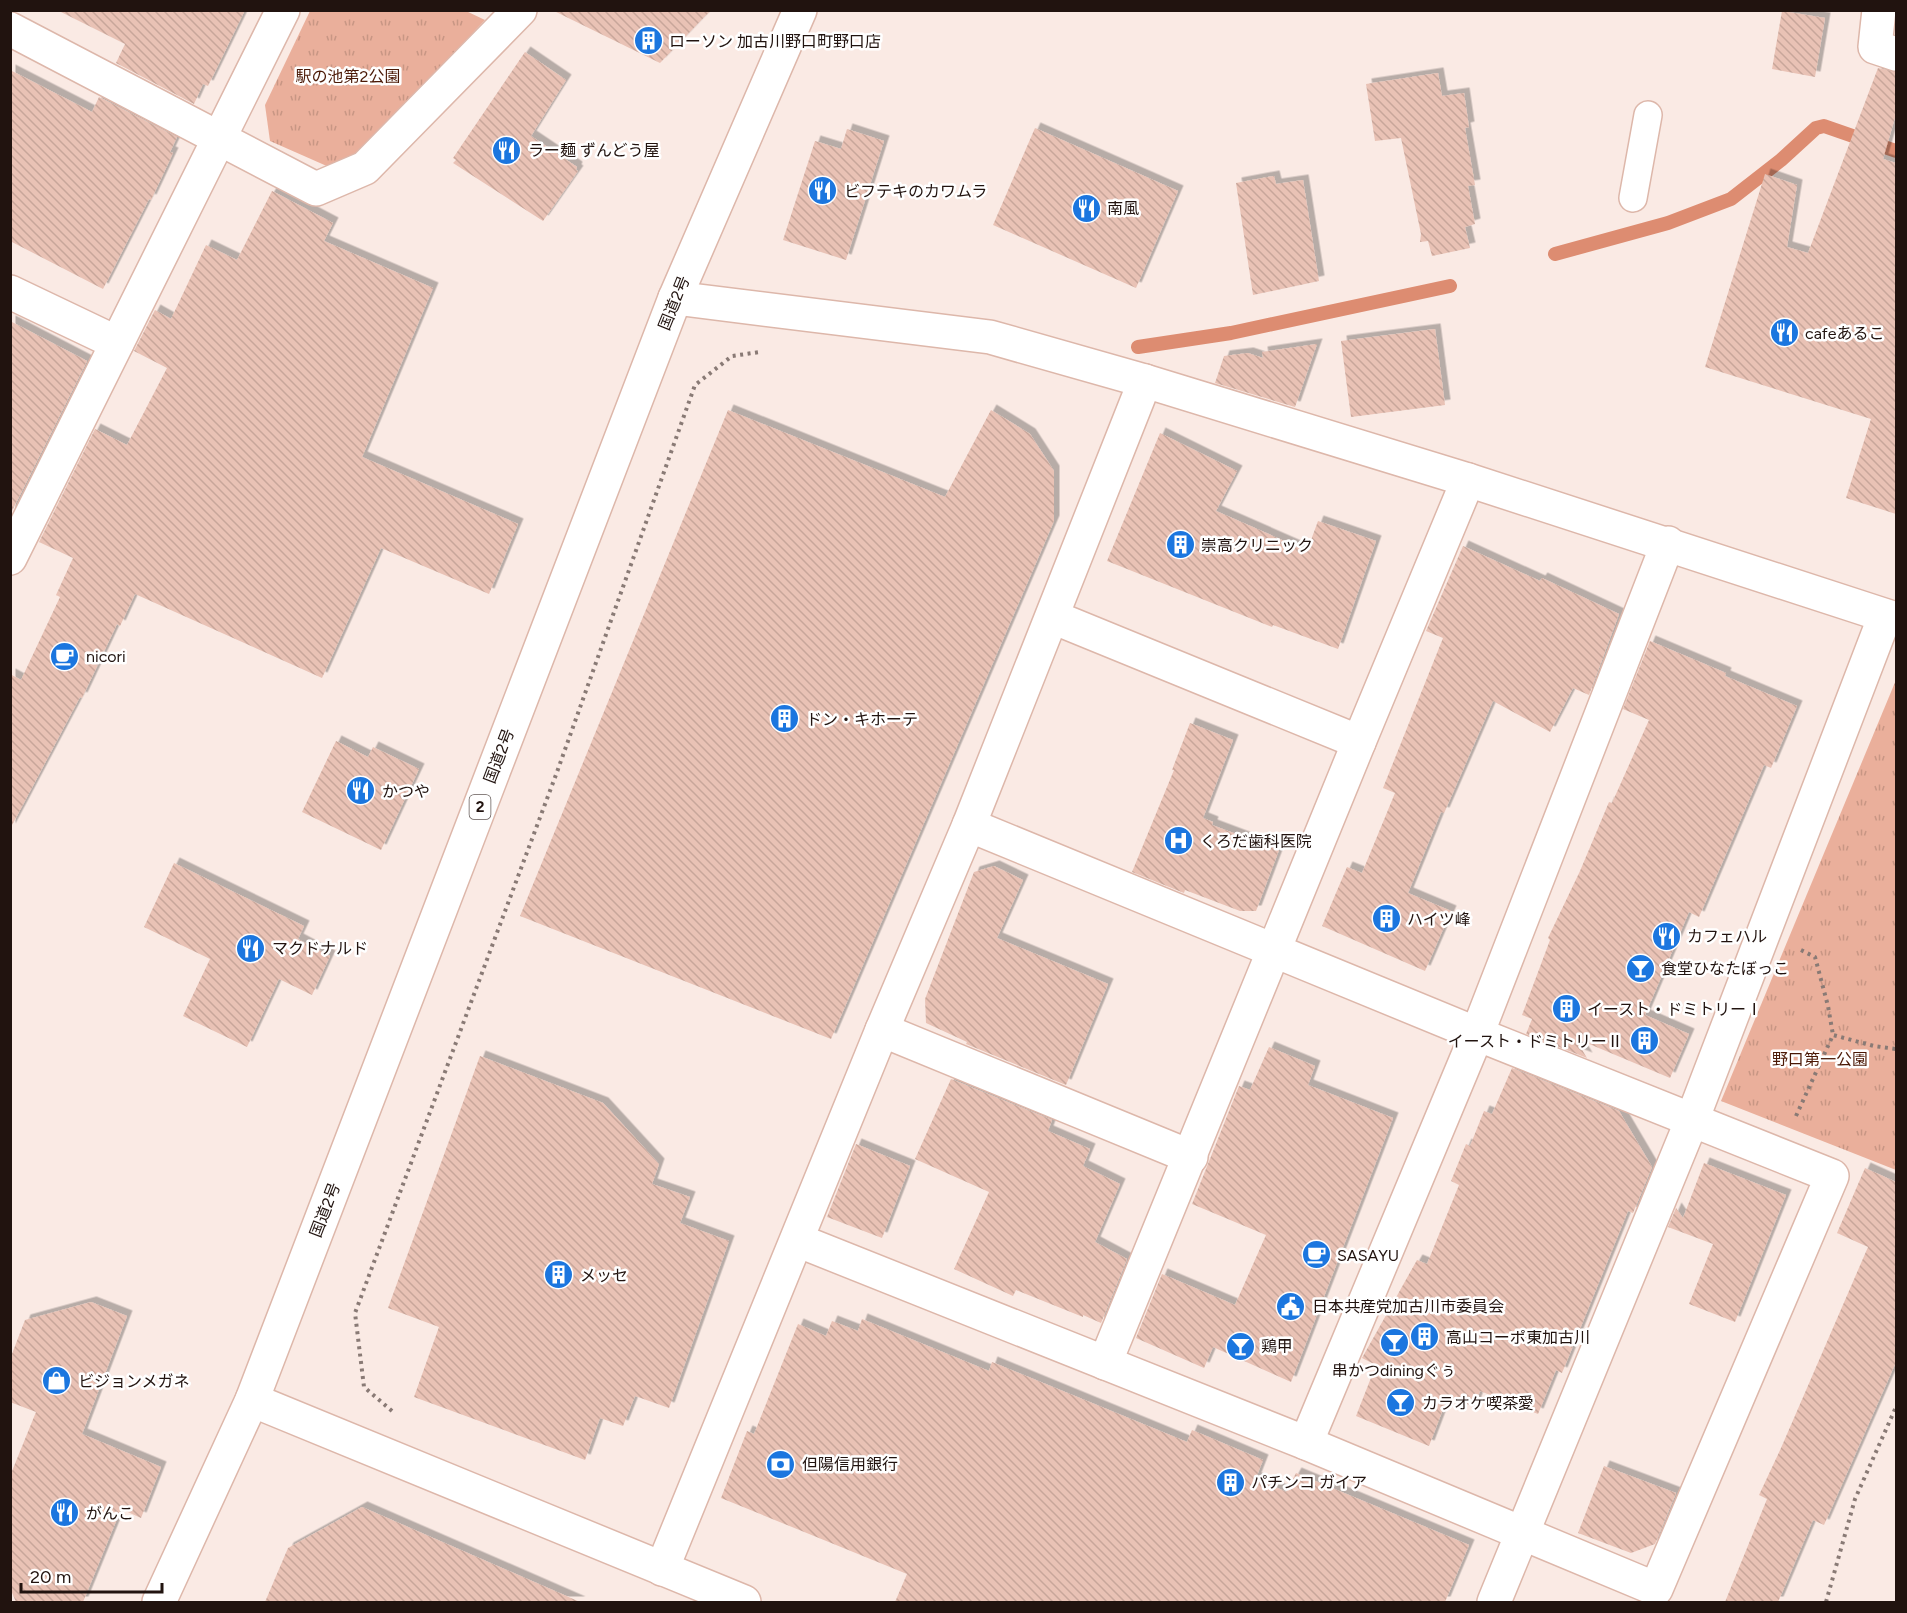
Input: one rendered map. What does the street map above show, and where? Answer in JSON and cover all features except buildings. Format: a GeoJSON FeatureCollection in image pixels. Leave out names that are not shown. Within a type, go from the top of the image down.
{"type":"FeatureCollection","features":[{"type":"Feature","properties":{"kind":"main road"},"geometry":{"type":"LineString","coordinates":[[10,558],[283,10]]}},
{"type":"Feature","properties":{"kind":"main road"},"geometry":{"type":"LineString","coordinates":[[10,29],[316,189],[365,168],[520,10]]}},
{"type":"Feature","properties":{"kind":"main road","name":"国道2号"},"geometry":{"type":"LineString","coordinates":[[159,1602],[252,1400],[675,298],[801,10]]}},
{"type":"Feature","properties":{"kind":"main road"},"geometry":{"type":"LineString","coordinates":[[1879,10],[1875,47],[1896,54]]}},
{"type":"Feature","properties":{"kind":"main road"},"geometry":{"type":"LineString","coordinates":[[10,292],[117,343]]}},
{"type":"Feature","properties":{"kind":"main road"},"geometry":{"type":"LineString","coordinates":[[675,298],[990,337],[1145,381],[1468,480],[1891,617],[1764,933],[1692,1120],[1494,1602]]}},
{"type":"Feature","properties":{"kind":"main road"},"geometry":{"type":"LineString","coordinates":[[662,1569],[882,1030],[969,825],[1145,381]]}},
{"type":"Feature","properties":{"kind":"main road"},"geometry":{"type":"LineString","coordinates":[[1105,1363],[1468,480]]}},
{"type":"Feature","properties":{"kind":"main road"},"geometry":{"type":"LineString","coordinates":[[1306,1443],[1477,1034],[1668,543]]}},
{"type":"Feature","properties":{"kind":"main road"},"geometry":{"type":"LineString","coordinates":[[1053,617],[1359,742]]}},
{"type":"Feature","properties":{"kind":"main road"},"geometry":{"type":"LineString","coordinates":[[797,1240],[1306,1443],[1656,1589],[1832,1176],[1477,1034],[969,825]]}},
{"type":"Feature","properties":{"kind":"main road"},"geometry":{"type":"LineString","coordinates":[[882,1030],[1191,1157]]}},
{"type":"Feature","properties":{"kind":"main road"},"geometry":{"type":"LineString","coordinates":[[252,1400],[744,1602]]}},
{"type":"Feature","properties":{"kind":"lane"},"geometry":{"type":"LineString","coordinates":[[1633,198],[1648,116]]}},
{"type":"Feature","properties":{"kind":"path"},"geometry":{"type":"LineString","coordinates":[[399,1417],[364,1387],[355,1313],[556,772],[695,385],[732,357],[763,351]]}},
{"type":"Feature","properties":{"kind":"path"},"geometry":{"type":"LineString","coordinates":[[1764,933],[1815,957],[1833,1035],[1779,1155]]}},
{"type":"Feature","properties":{"kind":"path"},"geometry":{"type":"LineString","coordinates":[[1833,1035],[1874,1046],[1896,1049]]}},
{"type":"Feature","properties":{"kind":"path"},"geometry":{"type":"LineString","coordinates":[[1826,1602],[1855,1499],[1896,1407]]}},
{"type":"Feature","properties":{"kind":"green space","name":"駅の池第2公園"},"geometry":{"type":"Polygon","coordinates":[[[310,11],[466,11],[485,20],[354,159],[329,167],[270,141],[265,105],[310,11]]]}},
{"type":"Feature","properties":{"kind":"green space","name":"野口第一公園"},"geometry":{"type":"Polygon","coordinates":[[[1896,680],[1896,1170],[1721,1101],[1896,680]]]}},
{"type":"Feature","properties":{"kind":"waterway"},"geometry":{"type":"LineString","coordinates":[[1555,254],[1668,223],[1731,199],[1781,160],[1816,128],[1824,126],[1896,151]]}},
{"type":"Feature","properties":{"kind":"waterway"},"geometry":{"type":"LineString","coordinates":[[1138,347],[1231,333],[1450,286]]}},
{"type":"Feature","properties":{"kind":"place","name":"ローソン 加古川野口町野口店"},"geometry":{"type":"Point","coordinates":[648,41]}},
{"type":"Feature","properties":{"kind":"place","name":"ラー麺 ずんどう屋"},"geometry":{"type":"Point","coordinates":[507,150]}},
{"type":"Feature","properties":{"kind":"place","name":"ビフテキのカワムラ"},"geometry":{"type":"Point","coordinates":[823,191]}},
{"type":"Feature","properties":{"kind":"place","name":"南風"},"geometry":{"type":"Point","coordinates":[1086,208]}},
{"type":"Feature","properties":{"kind":"place","name":"cafeあるこ"},"geometry":{"type":"Point","coordinates":[1784,333]}},
{"type":"Feature","properties":{"kind":"place","name":"崇高クリニック"},"geometry":{"type":"Point","coordinates":[1180,545]}},
{"type":"Feature","properties":{"kind":"place","name":"nicori"},"geometry":{"type":"Point","coordinates":[65,656]}},
{"type":"Feature","properties":{"kind":"place","name":"ドン・キホーテ"},"geometry":{"type":"Point","coordinates":[785,719]}},
{"type":"Feature","properties":{"kind":"place","name":"かつや"},"geometry":{"type":"Point","coordinates":[361,791]}},
{"type":"Feature","properties":{"kind":"place","name":"くろだ歯科医院"},"geometry":{"type":"Point","coordinates":[1179,841]}},
{"type":"Feature","properties":{"kind":"place","name":"ハイツ峰"},"geometry":{"type":"Point","coordinates":[1386,919]}},
{"type":"Feature","properties":{"kind":"place","name":"カフェハル"},"geometry":{"type":"Point","coordinates":[1666,936]}},
{"type":"Feature","properties":{"kind":"place","name":"マクドナルド"},"geometry":{"type":"Point","coordinates":[251,948]}},
{"type":"Feature","properties":{"kind":"place","name":"食堂ひなたぼっこ"},"geometry":{"type":"Point","coordinates":[1640,968]}},
{"type":"Feature","properties":{"kind":"place","name":"イースト・ドミトリーⅠ"},"geometry":{"type":"Point","coordinates":[1566,1009]}},
{"type":"Feature","properties":{"kind":"place","name":"イースト・ドミトリーⅡ"},"geometry":{"type":"Point","coordinates":[1644,1041]}},
{"type":"Feature","properties":{"kind":"place","name":"SASAYU"},"geometry":{"type":"Point","coordinates":[1316,1255]}},
{"type":"Feature","properties":{"kind":"place","name":"メッセ"},"geometry":{"type":"Point","coordinates":[559,1275]}},
{"type":"Feature","properties":{"kind":"place","name":"日本共産党加古川市委員会"},"geometry":{"type":"Point","coordinates":[1291,1306]}},
{"type":"Feature","properties":{"kind":"place","name":"高山コーポ東加古川"},"geometry":{"type":"Point","coordinates":[1425,1337]}},
{"type":"Feature","properties":{"kind":"place","name":"串かつdiningぐぅ"},"geometry":{"type":"Point","coordinates":[1394,1342]}},
{"type":"Feature","properties":{"kind":"place","name":"鶏甲"},"geometry":{"type":"Point","coordinates":[1240,1346]}},
{"type":"Feature","properties":{"kind":"place","name":"ビジョンメガネ"},"geometry":{"type":"Point","coordinates":[57,1381]}},
{"type":"Feature","properties":{"kind":"place","name":"カラオケ喫茶愛"},"geometry":{"type":"Point","coordinates":[1401,1403]}},
{"type":"Feature","properties":{"kind":"place","name":"但陽信用銀行"},"geometry":{"type":"Point","coordinates":[781,1464]}},
{"type":"Feature","properties":{"kind":"place","name":"パチンコ ガイア"},"geometry":{"type":"Point","coordinates":[1230,1482]}},
{"type":"Feature","properties":{"kind":"place","name":"がんこ"},"geometry":{"type":"Point","coordinates":[65,1513]}}]}
